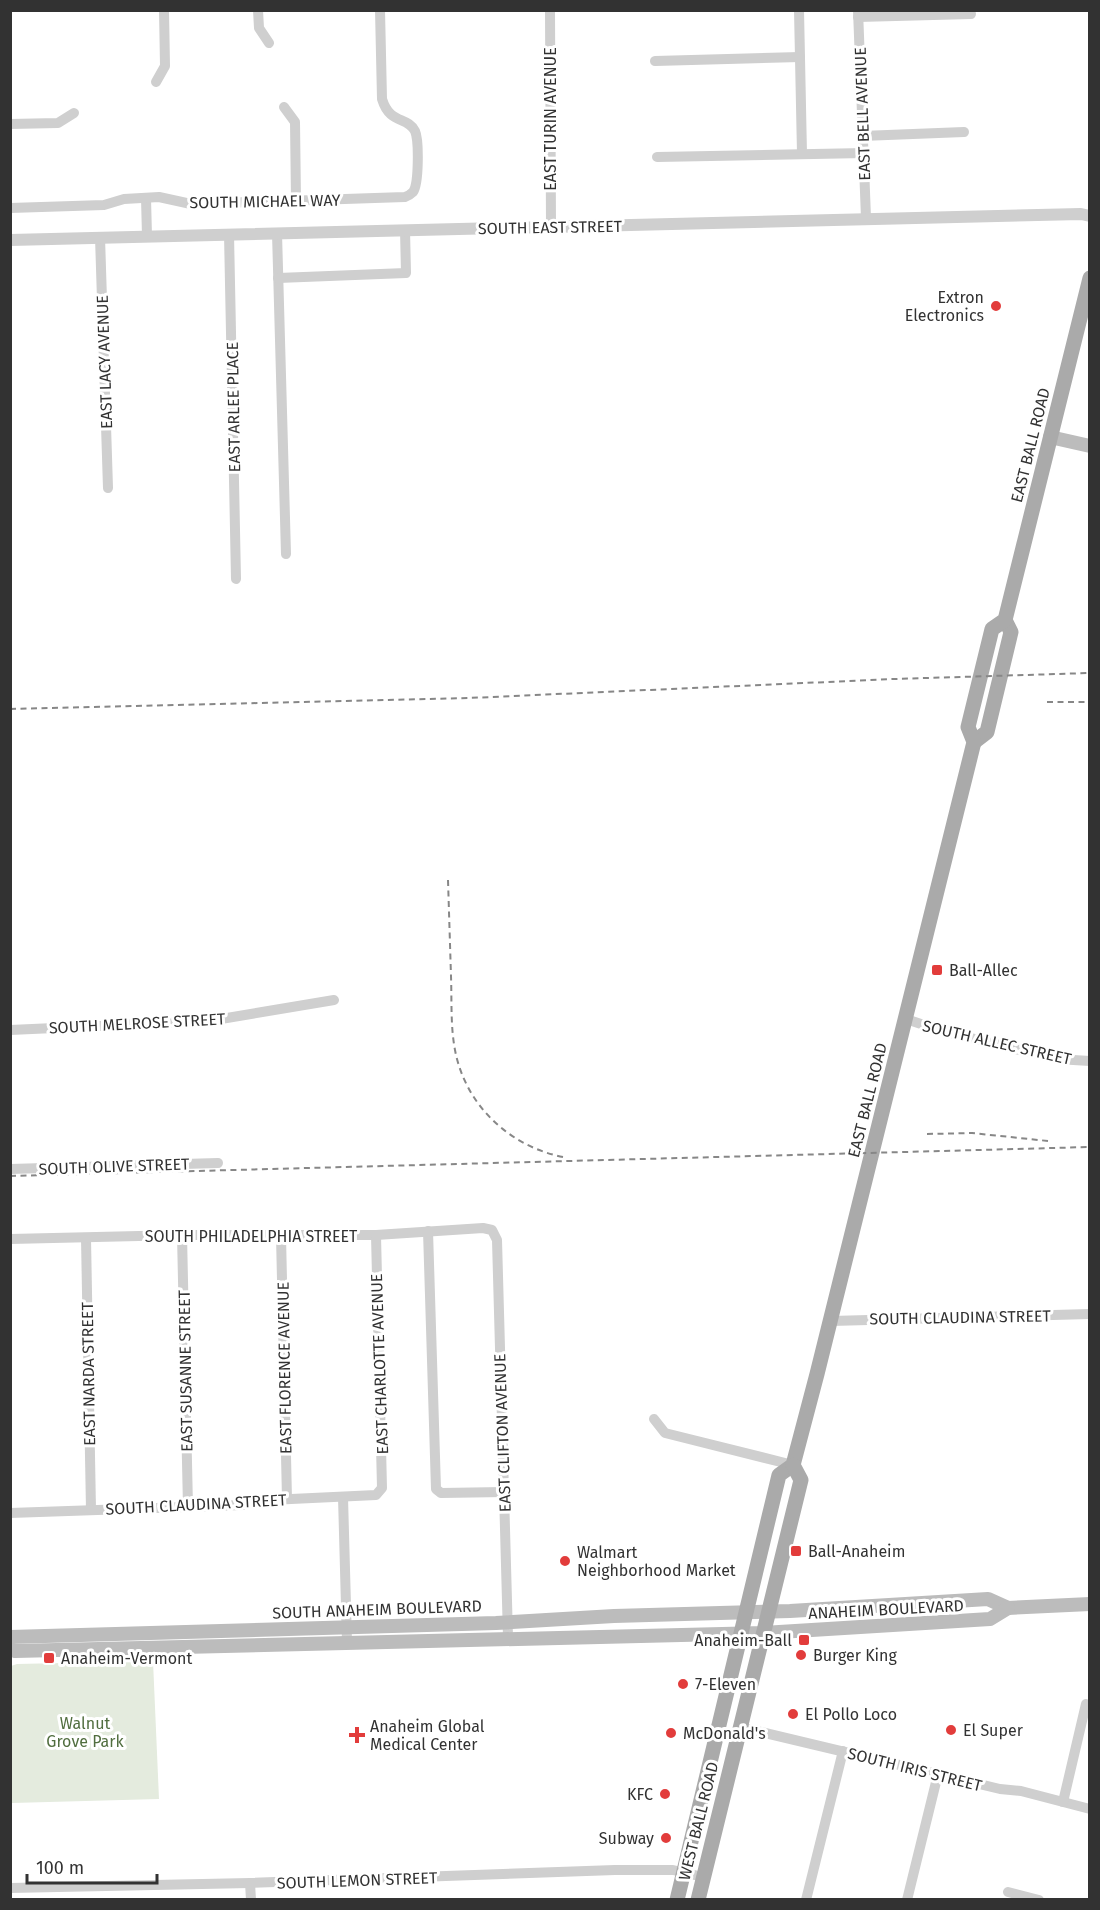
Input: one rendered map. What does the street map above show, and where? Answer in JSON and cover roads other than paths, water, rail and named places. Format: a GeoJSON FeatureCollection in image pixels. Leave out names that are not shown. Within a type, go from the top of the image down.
{"type":"FeatureCollection","features":[{"type":"Feature","properties":{"kind":"main road","name":"EAST BALL ROAD"},"geometry":{"type":"LineString","coordinates":[[745,1612],[779,1475],[793,1465],[831,1321],[974,742],[968,727],[992,629],[1005,620],[1089,278]]}},
{"type":"Feature","properties":{"kind":"main road"},"geometry":{"type":"LineString","coordinates":[[1050,437],[1089,446]]}},
{"type":"Feature","properties":{"kind":"main road","name":"EAST BALL ROAD"},"geometry":{"type":"LineString","coordinates":[[768,1612],[801,1480],[793,1465]]}},
{"type":"Feature","properties":{"kind":"main road","name":"ANAHEIM BOULEVARD"},"geometry":{"type":"LineString","coordinates":[[745,1612],[988,1599],[1008,1608],[1089,1604]]}},
{"type":"Feature","properties":{"kind":"main road","name":"ANAHEIM BOULEVARD"},"geometry":{"type":"LineString","coordinates":[[741,1632],[763,1633],[990,1619],[1008,1608]]}},
{"type":"Feature","properties":{"kind":"main road","name":"WEST BALL ROAD"},"geometry":{"type":"LineString","coordinates":[[677,1899],[745,1612]]}},
{"type":"Feature","properties":{"kind":"main road","name":"SOUTH ANAHEIM BOULEVARD"},"geometry":{"type":"LineString","coordinates":[[10,1637],[507,1622],[745,1612]]}},
{"type":"Feature","properties":{"kind":"main road","name":"WEST BALL ROAD"},"geometry":{"type":"LineString","coordinates":[[698,1899],[768,1612]]}},
{"type":"Feature","properties":{"kind":"main road"},"geometry":{"type":"LineString","coordinates":[[378,1642],[379,1636],[383,1634],[406,1633],[414,1625]]}},
{"type":"Feature","properties":{"kind":"main road","name":"SOUTH ANAHEIM BOULEVARD"},"geometry":{"type":"LineString","coordinates":[[10,1649],[27,1651],[741,1632]]}},
{"type":"Feature","properties":{"kind":"street"},"geometry":{"type":"LineString","coordinates":[[156,82],[165,66],[164,10]]}},
{"type":"Feature","properties":{"kind":"street"},"geometry":{"type":"LineString","coordinates":[[258,10],[259,28],[269,43]]}},
{"type":"Feature","properties":{"kind":"street","name":"SOUTH MICHAEL WAY"},"geometry":{"type":"LineString","coordinates":[[10,208],[104,205],[124,199],[146,198],[170,198],[191,204],[398,199],[412,194],[417,177],[417,138],[414,130],[409,124],[381,112],[381,10]]}},
{"type":"Feature","properties":{"kind":"street","name":"EAST TURIN AVENUE"},"geometry":{"type":"LineString","coordinates":[[550,10],[551,227]]}},
{"type":"Feature","properties":{"kind":"street"},"geometry":{"type":"LineString","coordinates":[[799,10],[802,154]]}},
{"type":"Feature","properties":{"kind":"street"},"geometry":{"type":"LineString","coordinates":[[858,14],[971,14]]}},
{"type":"Feature","properties":{"kind":"street","name":"EAST BELL AVENUE"},"geometry":{"type":"LineString","coordinates":[[858,14],[866,218]]}},
{"type":"Feature","properties":{"kind":"street"},"geometry":{"type":"LineString","coordinates":[[655,61],[800,57]]}},
{"type":"Feature","properties":{"kind":"street"},"geometry":{"type":"LineString","coordinates":[[284,107],[295,122],[296,201]]}},
{"type":"Feature","properties":{"kind":"street"},"geometry":{"type":"LineString","coordinates":[[10,124],[58,123],[74,113]]}},
{"type":"Feature","properties":{"kind":"street"},"geometry":{"type":"LineString","coordinates":[[862,135],[964,132]]}},
{"type":"Feature","properties":{"kind":"street"},"geometry":{"type":"LineString","coordinates":[[657,157],[865,153]]}},
{"type":"Feature","properties":{"kind":"street"},"geometry":{"type":"LineString","coordinates":[[146,198],[147,236]]}},
{"type":"Feature","properties":{"kind":"street","name":"SOUTH EAST STREET"},"geometry":{"type":"LineString","coordinates":[[10,240],[866,218],[1081,214],[1089,216]]}},
{"type":"Feature","properties":{"kind":"street"},"geometry":{"type":"LineString","coordinates":[[278,278],[406,273],[405,230]]}},
{"type":"Feature","properties":{"kind":"street"},"geometry":{"type":"LineString","coordinates":[[277,233],[286,554]]}},
{"type":"Feature","properties":{"kind":"street","name":"EAST ARLEE PLACE"},"geometry":{"type":"LineString","coordinates":[[229,234],[236,579]]}},
{"type":"Feature","properties":{"kind":"street","name":"EAST LACY AVENUE"},"geometry":{"type":"LineString","coordinates":[[100,237],[108,488]]}},
{"type":"Feature","properties":{"kind":"street","name":"SOUTH MELROSE STREET"},"geometry":{"type":"LineString","coordinates":[[10,1030],[209,1021],[334,1000]]}},
{"type":"Feature","properties":{"kind":"street","name":"SOUTH ALLEC STREET"},"geometry":{"type":"LineString","coordinates":[[906,1019],[1057,1059],[1089,1061]]}},
{"type":"Feature","properties":{"kind":"street","name":"SOUTH OLIVE STREET"},"geometry":{"type":"LineString","coordinates":[[10,1169],[218,1163]]}},
{"type":"Feature","properties":{"kind":"street","name":"SOUTH PHILADELPHIA STREET"},"geometry":{"type":"LineString","coordinates":[[10,1239],[182,1235],[376,1235],[483,1228],[492,1230]]}},
{"type":"Feature","properties":{"kind":"street","name":"EAST CLIFTON AVENUE"},"geometry":{"type":"LineString","coordinates":[[492,1230],[497,1240],[508,1637]]}},
{"type":"Feature","properties":{"kind":"street"},"geometry":{"type":"LineString","coordinates":[[428,1231],[436,1486],[441,1492],[504,1492]]}},
{"type":"Feature","properties":{"kind":"street","name":"EAST SUSANNE STREET"},"geometry":{"type":"LineString","coordinates":[[182,1235],[188,1507]]}},
{"type":"Feature","properties":{"kind":"street","name":"EAST CHARLOTTE AVENUE"},"geometry":{"type":"LineString","coordinates":[[376,1235],[382,1488],[380,1493]]}},
{"type":"Feature","properties":{"kind":"street","name":"EAST FLORENCE AVENUE"},"geometry":{"type":"LineString","coordinates":[[281,1236],[287,1499]]}},
{"type":"Feature","properties":{"kind":"street","name":"EAST NARDA STREET"},"geometry":{"type":"LineString","coordinates":[[86,1238],[91,1510]]}},
{"type":"Feature","properties":{"kind":"street","name":"SOUTH CLAUDINA STREET"},"geometry":{"type":"LineString","coordinates":[[831,1321],[1089,1314]]}},
{"type":"Feature","properties":{"kind":"street"},"geometry":{"type":"LineString","coordinates":[[654,1419],[665,1433],[793,1465]]}},
{"type":"Feature","properties":{"kind":"street","name":"SOUTH CLAUDINA STREET"},"geometry":{"type":"LineString","coordinates":[[10,1513],[243,1505],[287,1499],[380,1493]]}},
{"type":"Feature","properties":{"kind":"street"},"geometry":{"type":"LineString","coordinates":[[343,1497],[347,1642]]}},
{"type":"Feature","properties":{"kind":"street"},"geometry":{"type":"LineString","coordinates":[[1063,1802],[1086,1704]]}},
{"type":"Feature","properties":{"kind":"street","name":"SOUTH IRIS STREET"},"geometry":{"type":"LineString","coordinates":[[740,1728],[1000,1789],[1021,1791],[1089,1809]]}},
{"type":"Feature","properties":{"kind":"street"},"geometry":{"type":"LineString","coordinates":[[806,1899],[843,1751]]}},
{"type":"Feature","properties":{"kind":"street"},"geometry":{"type":"LineString","coordinates":[[907,1899],[938,1774]]}},
{"type":"Feature","properties":{"kind":"street","name":"SOUTH LEMON STREET"},"geometry":{"type":"LineString","coordinates":[[10,1888],[250,1883],[615,1870],[668,1870],[703,1877]]}},
{"type":"Feature","properties":{"kind":"street"},"geometry":{"type":"LineString","coordinates":[[250,1883],[251,1899]]}},
{"type":"Feature","properties":{"kind":"street"},"geometry":{"type":"LineString","coordinates":[[1008,1892],[1039,1899]]}},
{"type":"Feature","properties":{"kind":"railway"},"geometry":{"type":"LineString","coordinates":[[10,709],[469,698],[894,679],[1090,673]]}},
{"type":"Feature","properties":{"kind":"railway"},"geometry":{"type":"LineString","coordinates":[[1047,702],[1090,702]]}},
{"type":"Feature","properties":{"kind":"railway"},"geometry":{"type":"LineString","coordinates":[[448,880],[452,1028],[457,1059],[463,1077],[483,1109],[510,1135],[544,1152],[563,1157]]}},
{"type":"Feature","properties":{"kind":"railway"},"geometry":{"type":"LineString","coordinates":[[927,1134],[972,1133],[1048,1141]]}},
{"type":"Feature","properties":{"kind":"railway"},"geometry":{"type":"LineString","coordinates":[[10,1176],[1090,1147]]}},
{"type":"Feature","properties":{"kind":"place","name":"Extron Electronics"},"geometry":{"type":"Point","coordinates":[996,306]}},
{"type":"Feature","properties":{"kind":"place","name":"Ball-Allec"},"geometry":{"type":"Point","coordinates":[937,970]}},
{"type":"Feature","properties":{"kind":"place","name":"Ball-Anaheim"},"geometry":{"type":"Point","coordinates":[796,1551]}},
{"type":"Feature","properties":{"kind":"place","name":"Walmart Neighborhood Market"},"geometry":{"type":"Point","coordinates":[565,1561]}},
{"type":"Feature","properties":{"kind":"place","name":"Anaheim-Ball"},"geometry":{"type":"Point","coordinates":[804,1640]}},
{"type":"Feature","properties":{"kind":"place","name":"Burger King"},"geometry":{"type":"Point","coordinates":[801,1655]}},
{"type":"Feature","properties":{"kind":"place","name":"Anaheim-Vermont"},"geometry":{"type":"Point","coordinates":[49,1658]}},
{"type":"Feature","properties":{"kind":"place","name":"7-Eleven"},"geometry":{"type":"Point","coordinates":[683,1684]}},
{"type":"Feature","properties":{"kind":"place","name":"El Pollo Loco"},"geometry":{"type":"Point","coordinates":[793,1714]}},
{"type":"Feature","properties":{"kind":"place","name":"El Super"},"geometry":{"type":"Point","coordinates":[951,1730]}},
{"type":"Feature","properties":{"kind":"place","name":"McDonald's"},"geometry":{"type":"Point","coordinates":[671,1733]}},
{"type":"Feature","properties":{"kind":"place","name":"Anaheim Global Medical Center"},"geometry":{"type":"Point","coordinates":[357,1735]}},
{"type":"Feature","properties":{"kind":"place","name":"KFC"},"geometry":{"type":"Point","coordinates":[665,1794]}},
{"type":"Feature","properties":{"kind":"place","name":"Subway"},"geometry":{"type":"Point","coordinates":[666,1838]}},
{"type":"Feature","properties":{"kind":"park label","name":"Walnut Grove Park"},"geometry":{"type":"Point","coordinates":[85,1732]}}]}
